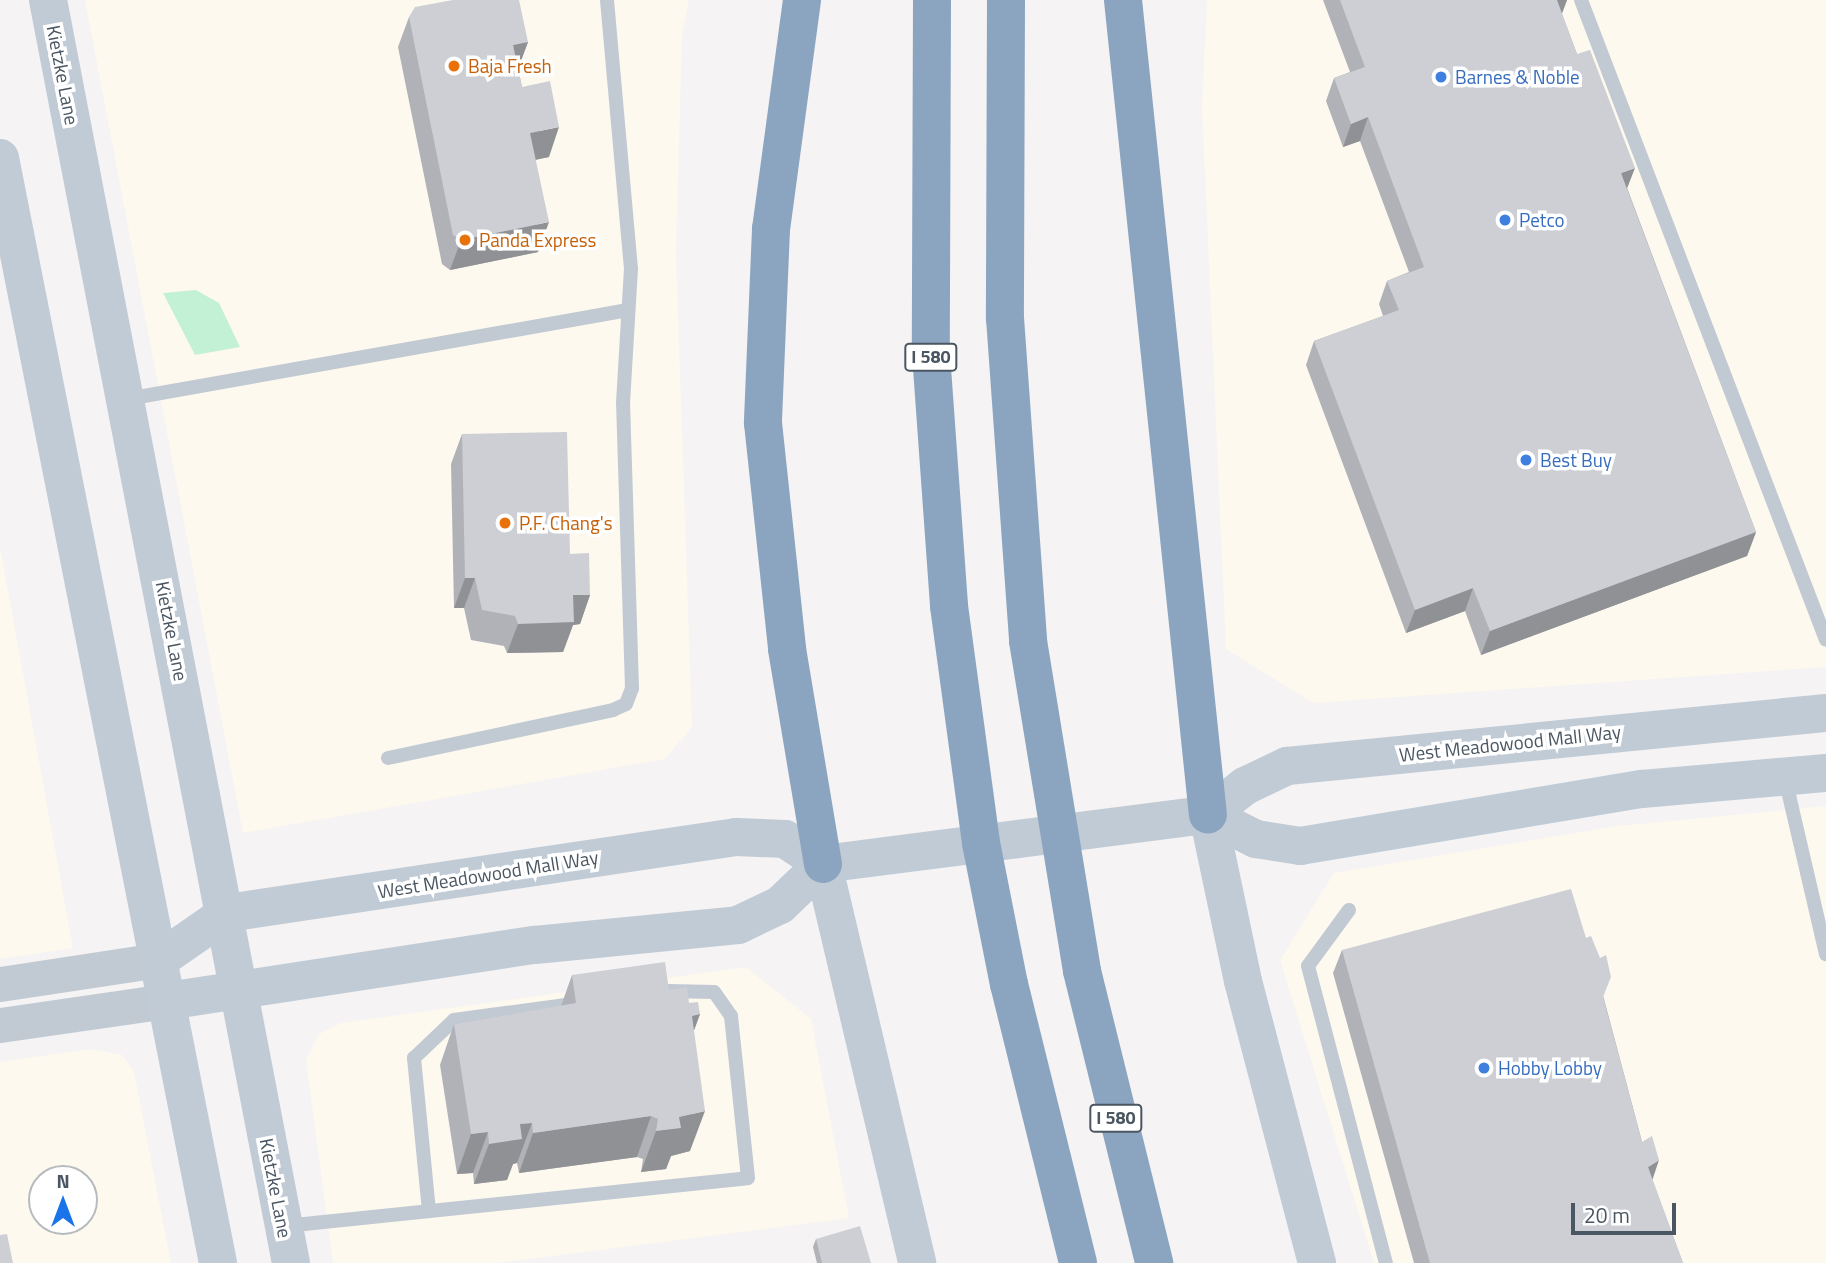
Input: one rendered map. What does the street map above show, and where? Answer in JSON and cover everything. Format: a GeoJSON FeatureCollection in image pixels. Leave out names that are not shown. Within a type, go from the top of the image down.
{"type":"FeatureCollection","features":[{"type":"Feature","properties":{"kind":"highway"},"geometry":{"type":"LineString","coordinates":[[802,0],[771,229],[764,423],[787,649],[823,864]]}},
{"type":"Feature","properties":{"kind":"highway","name":"I 580"},"geometry":{"type":"LineString","coordinates":[[932,0],[931,354],[963,712],[1009,984],[1078,1263]]}},
{"type":"Feature","properties":{"kind":"highway","name":"I 580"},"geometry":{"type":"LineString","coordinates":[[1006,0],[1005,318],[1038,709],[1082,971],[1154,1263]]}},
{"type":"Feature","properties":{"kind":"highway"},"geometry":{"type":"LineString","coordinates":[[1124,0],[1208,815]]}},
{"type":"Feature","properties":{"kind":"main road","name":"Kietzke Lane"},"geometry":{"type":"LineString","coordinates":[[48,0],[227,913],[291,1263]]}},
{"type":"Feature","properties":{"kind":"main road"},"geometry":{"type":"LineString","coordinates":[[0,158],[218,1263]]}},
{"type":"Feature","properties":{"kind":"main road","name":"West Meadowood Mall Way"},"geometry":{"type":"LineString","coordinates":[[1208,815],[1245,786],[1286,766],[1826,713]]}},
{"type":"Feature","properties":{"kind":"main road"},"geometry":{"type":"LineString","coordinates":[[167,1001],[535,945],[738,925],[780,905],[823,864],[1208,815],[1256,839],[1300,846],[1628,791],[1826,773]]}},
{"type":"Feature","properties":{"kind":"main road"},"geometry":{"type":"LineString","coordinates":[[1208,815],[1242,981],[1317,1263]]}},
{"type":"Feature","properties":{"kind":"main road","name":"West Meadowood Mall Way"},"geometry":{"type":"LineString","coordinates":[[159,960],[227,913],[741,836],[785,839],[823,864]]}},
{"type":"Feature","properties":{"kind":"main road"},"geometry":{"type":"LineString","coordinates":[[823,864],[917,1263]]}},
{"type":"Feature","properties":{"kind":"street"},"geometry":{"type":"LineString","coordinates":[[0,984],[159,960]]}},
{"type":"Feature","properties":{"kind":"street"},"geometry":{"type":"LineString","coordinates":[[0,1026],[167,1001]]}},
{"type":"Feature","properties":{"kind":"lane"},"geometry":{"type":"LineString","coordinates":[[388,758],[626,704],[632,688],[624,403],[631,269],[607,0]]}},
{"type":"Feature","properties":{"kind":"lane"},"geometry":{"type":"LineString","coordinates":[[1581,0],[1826,640]]}},
{"type":"Feature","properties":{"kind":"lane"},"geometry":{"type":"LineString","coordinates":[[127,399],[628,310]]}},
{"type":"Feature","properties":{"kind":"lane"},"geometry":{"type":"LineString","coordinates":[[1784,777],[1826,954]]}},
{"type":"Feature","properties":{"kind":"lane"},"geometry":{"type":"LineString","coordinates":[[1349,910],[1308,967],[1385,1263]]}},
{"type":"Feature","properties":{"kind":"lane"},"geometry":{"type":"LineString","coordinates":[[284,1226],[748,1178],[731,1016],[714,992],[653,993]]}},
{"type":"Feature","properties":{"kind":"lane"},"geometry":{"type":"LineString","coordinates":[[429,1211],[414,1058],[454,1020],[600,1000]]}},
{"type":"Feature","properties":{"kind":"shaded area"},"geometry":{"type":"Polygon","coordinates":[[[85,0],[689,0],[682,34],[676,253],[692,727],[665,759],[243,833],[85,0]]]}},
{"type":"Feature","properties":{"kind":"shaded area"},"geometry":{"type":"Polygon","coordinates":[[[1207,0],[1826,0],[1826,667],[1313,703],[1226,649],[1202,107],[1207,0]]]}},
{"type":"Feature","properties":{"kind":"shaded area"},"geometry":{"type":"Polygon","coordinates":[[[0,547],[73,948],[0,959],[0,547]]]}},
{"type":"Feature","properties":{"kind":"shaded area"},"geometry":{"type":"Polygon","coordinates":[[[1826,806],[1826,1263],[1374,1263],[1280,960],[1334,873],[1618,826],[1826,806]]]}},
{"type":"Feature","properties":{"kind":"shaded area"},"geometry":{"type":"Polygon","coordinates":[[[746,967],[811,1019],[849,1218],[498,1263],[333,1263],[306,1060],[319,1034],[341,1023],[746,967]]]}},
{"type":"Feature","properties":{"kind":"shaded area"},"geometry":{"type":"Polygon","coordinates":[[[91,1049],[122,1055],[134,1072],[171,1263],[0,1263],[0,1062],[91,1049]]]}},
{"type":"Feature","properties":{"kind":"green space"},"geometry":{"type":"Polygon","coordinates":[[[196,290],[219,303],[240,347],[195,355],[163,293],[196,290]]]}},
{"type":"Feature","properties":{"kind":"building"},"geometry":{"type":"Polygon","coordinates":[[[453,0],[519,0],[528,42],[513,45],[522,87],[550,81],[559,127],[530,133],[549,222],[461,240],[453,235],[409,17],[415,7],[453,0]]]}},
{"type":"Feature","properties":{"kind":"building"},"geometry":{"type":"Polygon","coordinates":[[[1340,0],[1557,0],[1577,54],[1590,50],[1635,168],[1621,173],[1756,532],[1490,631],[1473,588],[1415,610],[1314,341],[1399,310],[1387,281],[1424,267],[1368,117],[1351,124],[1334,78],[1365,67],[1340,0]]]}},
{"type":"Feature","properties":{"kind":"building","name":"P.F. Chang's"},"geometry":{"type":"Polygon","coordinates":[[[567,432],[570,554],[589,553],[590,595],[573,595],[574,622],[518,624],[515,616],[482,610],[475,578],[465,578],[462,434],[567,432]]]}},
{"type":"Feature","properties":{"kind":"building","name":"Hobby Lobby"},"geometry":{"type":"Polygon","coordinates":[[[1571,889],[1586,938],[1591,936],[1600,958],[1606,955],[1611,977],[1603,997],[1642,1142],[1652,1136],[1659,1160],[1648,1167],[1683,1263],[1430,1263],[1342,950],[1571,889]]]}},
{"type":"Feature","properties":{"kind":"building"},"geometry":{"type":"Polygon","coordinates":[[[665,962],[669,990],[687,987],[689,1003],[698,1002],[700,1014],[692,1016],[705,1111],[679,1117],[681,1128],[656,1131],[658,1119],[651,1116],[533,1133],[532,1123],[520,1124],[522,1139],[489,1144],[488,1132],[471,1134],[454,1024],[576,1003],[572,975],[665,962]]]}},
{"type":"Feature","properties":{"kind":"building"},"geometry":{"type":"Polygon","coordinates":[[[860,1226],[871,1263],[822,1263],[816,1239],[860,1226]]]}},
{"type":"Feature","properties":{"kind":"building"},"geometry":{"type":"Polygon","coordinates":[[[7,1234],[13,1263],[0,1263],[0,1235],[7,1234]]]}},
{"type":"Feature","properties":{"kind":"place","name":"Baja Fresh"},"geometry":{"type":"Point","coordinates":[454,66]}},
{"type":"Feature","properties":{"kind":"place","name":"Barnes & Noble"},"geometry":{"type":"Point","coordinates":[1441,77]}},
{"type":"Feature","properties":{"kind":"place","name":"Petco"},"geometry":{"type":"Point","coordinates":[1505,220]}},
{"type":"Feature","properties":{"kind":"place","name":"Panda Express"},"geometry":{"type":"Point","coordinates":[465,240]}},
{"type":"Feature","properties":{"kind":"place","name":"Best Buy"},"geometry":{"type":"Point","coordinates":[1526,460]}},
{"type":"Feature","properties":{"kind":"place","name":"P.F. Chang's"},"geometry":{"type":"Point","coordinates":[505,523]}},
{"type":"Feature","properties":{"kind":"place","name":"Hobby Lobby"},"geometry":{"type":"Point","coordinates":[1484,1068]}}]}
